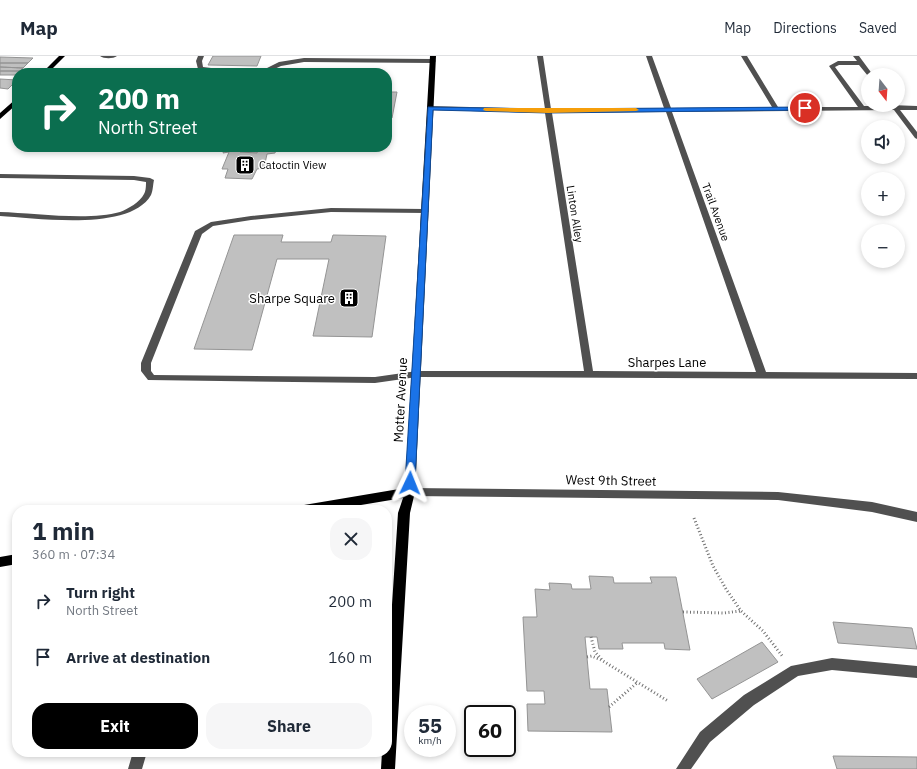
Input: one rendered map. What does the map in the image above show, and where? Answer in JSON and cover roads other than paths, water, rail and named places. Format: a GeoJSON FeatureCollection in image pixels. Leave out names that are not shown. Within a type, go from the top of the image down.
{"type":"FeatureCollection","features":[{"type":"Feature","properties":{"kind":"main road"},"geometry":{"type":"LineString","coordinates":[[50,68],[62,56]]}},
{"type":"Feature","properties":{"kind":"main road","name":"Motter Avenue"},"geometry":{"type":"LineString","coordinates":[[392,705],[404,513],[410,492],[433,58]]}},
{"type":"Feature","properties":{"kind":"main road"},"geometry":{"type":"LineString","coordinates":[[0,117],[12,105]]}},
{"type":"Feature","properties":{"kind":"main road","name":"West 9th Street"},"geometry":{"type":"LineString","coordinates":[[333,505],[410,492]]}},
{"type":"Feature","properties":{"kind":"main road"},"geometry":{"type":"LineString","coordinates":[[0,562],[12,560]]}},
{"type":"Feature","properties":{"kind":"main road","name":"Motter Avenue"},"geometry":{"type":"LineString","coordinates":[[388,769],[389,757]]}},
{"type":"Feature","properties":{"kind":"street"},"geometry":{"type":"LineString","coordinates":[[103,56],[114,56]]}},
{"type":"Feature","properties":{"kind":"street"},"geometry":{"type":"LineString","coordinates":[[200,68],[199,61],[201,56]]}},
{"type":"Feature","properties":{"kind":"street","name":"Linton Alley"},"geometry":{"type":"LineString","coordinates":[[540,56],[589,376]]}},
{"type":"Feature","properties":{"kind":"street","name":"Trail Avenue"},"geometry":{"type":"LineString","coordinates":[[649,56],[762,374]]}},
{"type":"Feature","properties":{"kind":"street"},"geometry":{"type":"LineString","coordinates":[[744,56],[776,109]]}},
{"type":"Feature","properties":{"kind":"street"},"geometry":{"type":"LineString","coordinates":[[856,56],[865,68]]}},
{"type":"Feature","properties":{"kind":"street"},"geometry":{"type":"LineString","coordinates":[[272,68],[279,64],[304,60],[433,58]]}},
{"type":"Feature","properties":{"kind":"street"},"geometry":{"type":"LineString","coordinates":[[861,107],[832,66],[838,63],[862,63]]}},
{"type":"Feature","properties":{"kind":"street"},"geometry":{"type":"LineString","coordinates":[[905,107],[917,108]]}},
{"type":"Feature","properties":{"kind":"street"},"geometry":{"type":"LineString","coordinates":[[430,108],[548,111],[861,108]]}},
{"type":"Feature","properties":{"kind":"street"},"geometry":{"type":"LineString","coordinates":[[898,112],[917,138]]}},
{"type":"Feature","properties":{"kind":"street"},"geometry":{"type":"LineString","coordinates":[[0,176],[126,178],[150,180],[148,194],[132,210],[115,216],[79,217],[0,214]]}},
{"type":"Feature","properties":{"kind":"street","name":"Sharpes Lane"},"geometry":{"type":"LineString","coordinates":[[425,211],[331,210],[251,218],[211,224],[198,233],[146,363],[146,371],[151,378],[375,380],[417,374],[589,376],[762,374],[917,376]]}},
{"type":"Feature","properties":{"kind":"street","name":"West 9th Street"},"geometry":{"type":"LineString","coordinates":[[410,492],[778,496],[872,507],[917,517]]}},
{"type":"Feature","properties":{"kind":"street"},"geometry":{"type":"LineString","coordinates":[[683,769],[705,737],[749,700],[796,670],[832,664],[917,672]]}},
{"type":"Feature","properties":{"kind":"street"},"geometry":{"type":"LineString","coordinates":[[135,769],[139,757]]}},
{"type":"Feature","properties":{"kind":"place","name":"Catoctin View"},"geometry":{"type":"Point","coordinates":[245,165]}},
{"type":"Feature","properties":{"kind":"place","name":"Sharpe Square"},"geometry":{"type":"Point","coordinates":[349,298]}}]}
